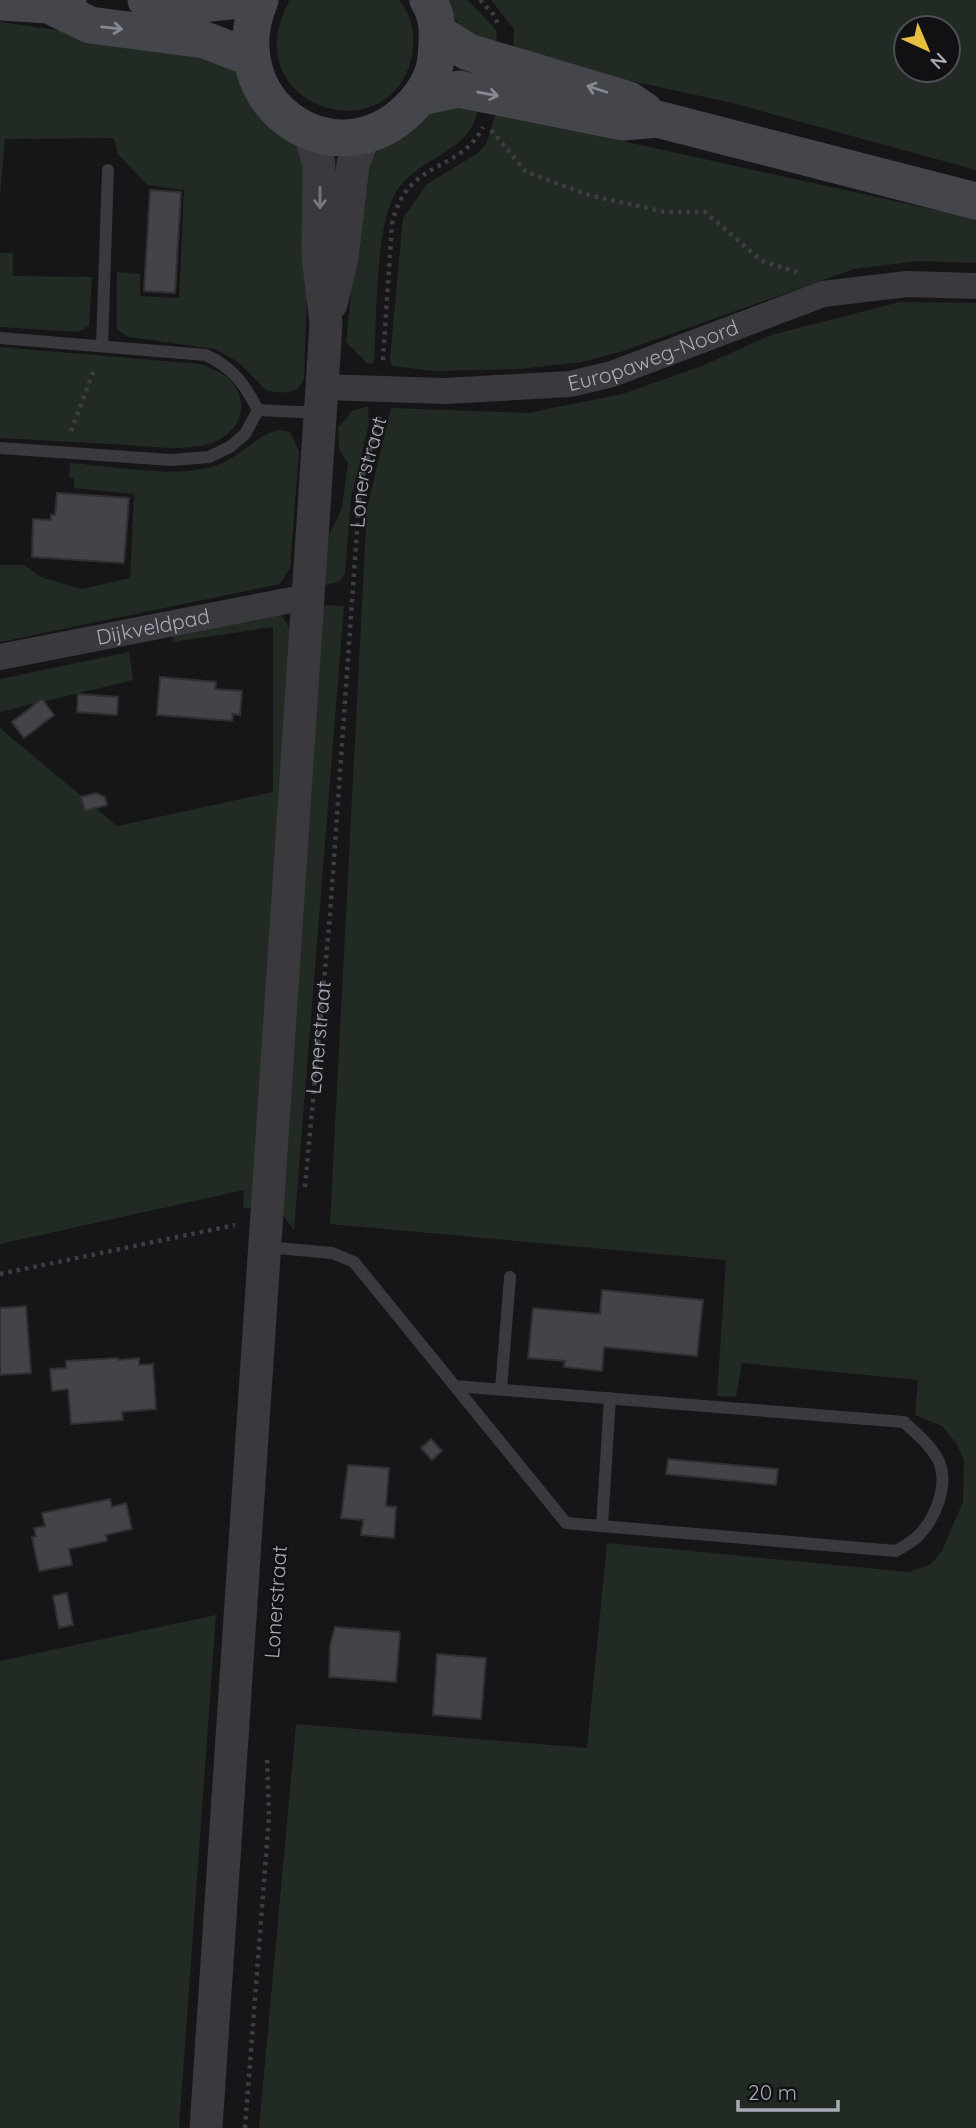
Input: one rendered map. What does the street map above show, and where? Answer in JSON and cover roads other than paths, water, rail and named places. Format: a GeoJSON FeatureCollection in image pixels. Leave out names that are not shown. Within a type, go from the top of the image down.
{"type":"FeatureCollection","features":[{"type":"Feature","properties":{"kind":"main road"},"geometry":{"type":"LineString","coordinates":[[146,0],[191,5],[239,0]]}},
{"type":"Feature","properties":{"kind":"main road"},"geometry":{"type":"LineString","coordinates":[[260,0],[250,23],[249,58],[260,89],[281,114],[309,132],[337,137],[365,135],[397,122],[421,97],[436,66],[433,16]]}},
{"type":"Feature","properties":{"kind":"main road"},"geometry":{"type":"LineString","coordinates":[[0,2],[58,3],[90,26],[205,40],[249,58]]}},
{"type":"Feature","properties":{"kind":"main road"},"geometry":{"type":"LineString","coordinates":[[433,16],[468,52],[629,100],[657,120]]}},
{"type":"Feature","properties":{"kind":"main road"},"geometry":{"type":"LineString","coordinates":[[421,97],[459,89],[624,122],[657,120],[976,201]]}},
{"type":"Feature","properties":{"kind":"street","name":"Lonerstraat"},"geometry":{"type":"LineString","coordinates":[[309,132],[319,164],[318,257],[326,323]]}},
{"type":"Feature","properties":{"kind":"street","name":"Lonerstraat"},"geometry":{"type":"LineString","coordinates":[[206,2128],[326,323],[342,258],[353,164],[365,135]]}},
{"type":"Feature","properties":{"kind":"street","name":"Europaweg-Noord"},"geometry":{"type":"LineString","coordinates":[[321,400],[383,387],[445,391],[570,384],[612,374],[812,298],[858,288],[907,284],[976,286]]}},
{"type":"Feature","properties":{"kind":"street","name":"Dijkveldpad"},"geometry":{"type":"LineString","coordinates":[[0,657],[307,597]]}},
{"type":"Feature","properties":{"kind":"lane"},"geometry":{"type":"LineString","coordinates":[[102,346],[108,170]]}},
{"type":"Feature","properties":{"kind":"lane"},"geometry":{"type":"LineString","coordinates":[[0,338],[206,355],[226,365],[242,379],[258,410]]}},
{"type":"Feature","properties":{"kind":"lane"},"geometry":{"type":"LineString","coordinates":[[258,410],[321,400]]}},
{"type":"Feature","properties":{"kind":"lane"},"geometry":{"type":"LineString","coordinates":[[0,448],[171,460],[209,457],[230,447],[245,434],[258,410]]}},
{"type":"Feature","properties":{"kind":"lane"},"geometry":{"type":"LineString","coordinates":[[265,1237],[332,1253],[354,1262],[566,1523],[896,1551],[919,1536],[934,1513],[942,1485],[940,1463],[904,1422],[455,1386]]}},
{"type":"Feature","properties":{"kind":"lane"},"geometry":{"type":"LineString","coordinates":[[501,1389],[510,1277]]}},
{"type":"Feature","properties":{"kind":"lane"},"geometry":{"type":"LineString","coordinates":[[602,1526],[610,1398]]}}]}
